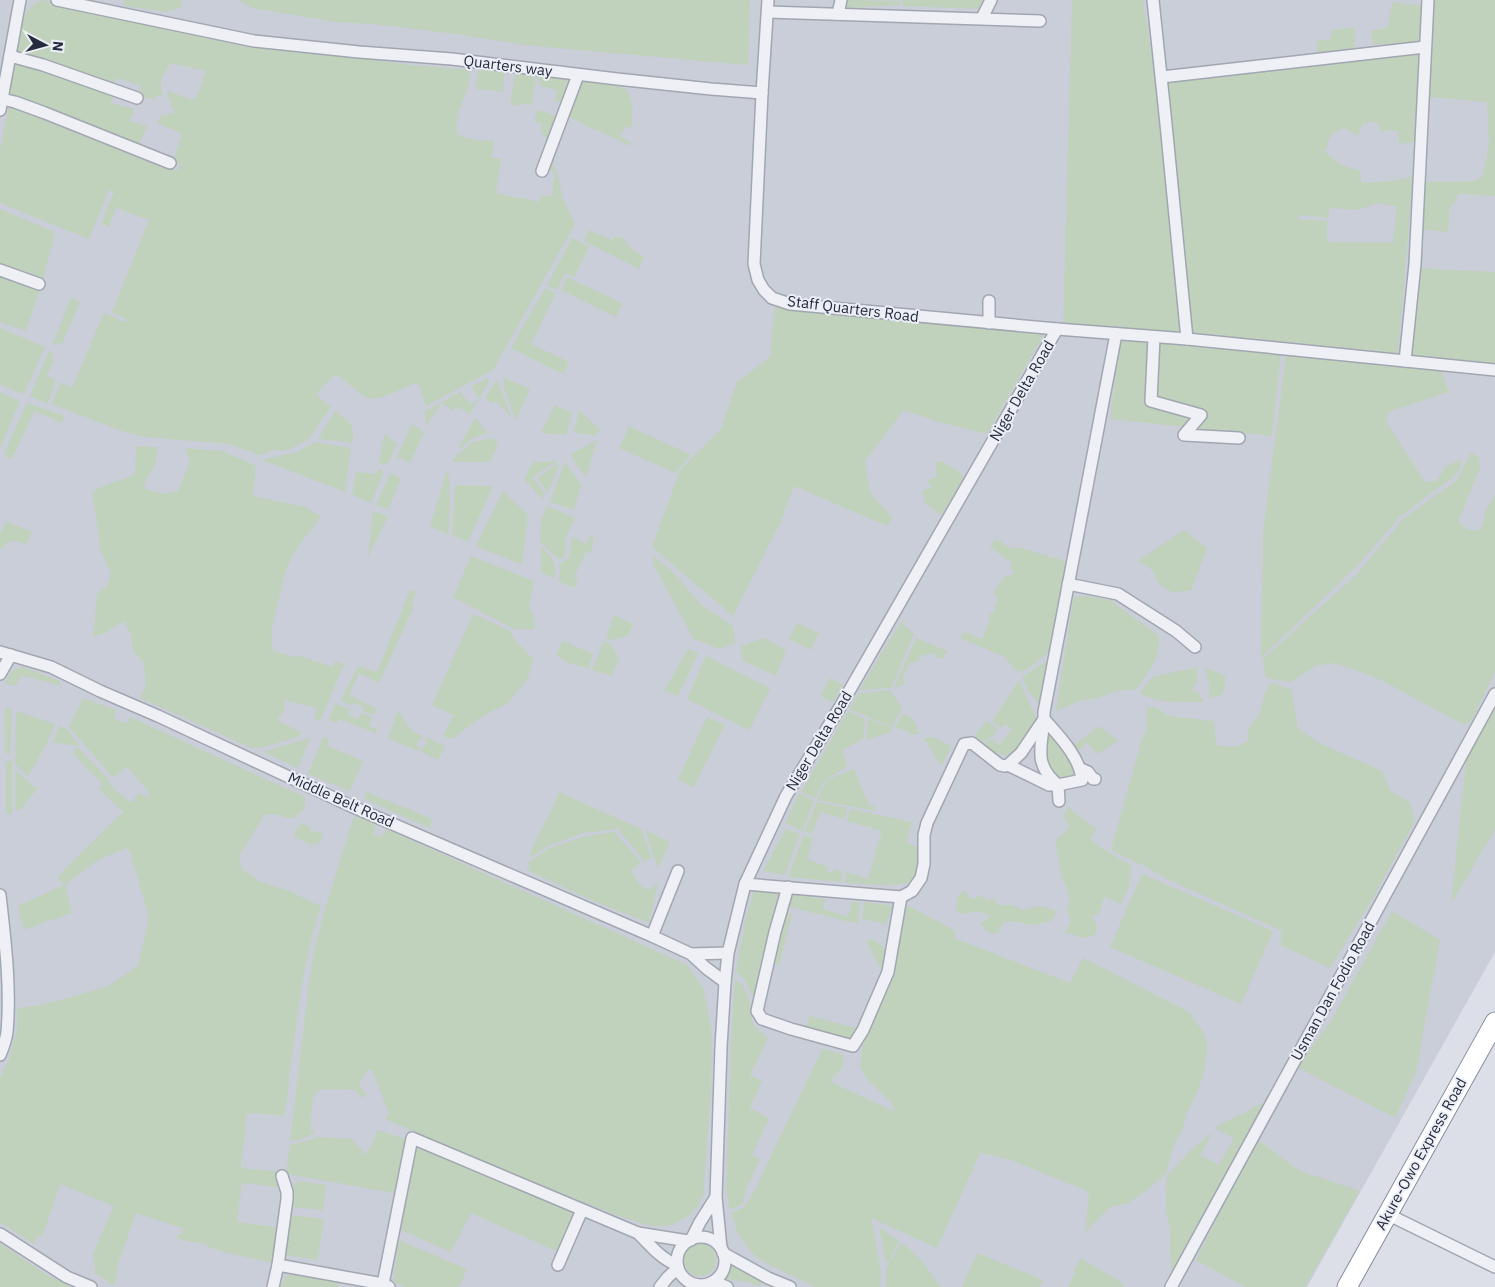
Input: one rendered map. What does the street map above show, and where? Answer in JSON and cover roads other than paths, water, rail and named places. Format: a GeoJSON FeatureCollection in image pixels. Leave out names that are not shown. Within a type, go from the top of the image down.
{"type":"FeatureCollection","features":[{"type":"Feature","properties":{"kind":"highway","name":"Akure-Owo Express Road"},"geometry":{"type":"LineString","coordinates":[[1347,1287],[1495,1022]]}},
{"type":"Feature","properties":{"kind":"street"},"geometry":{"type":"LineString","coordinates":[[20,0],[1,104],[15,102],[170,163]]}},
{"type":"Feature","properties":{"kind":"street","name":"Quarters way"},"geometry":{"type":"LineString","coordinates":[[57,0],[254,41],[452,59],[578,75],[762,93]]}},
{"type":"Feature","properties":{"kind":"street"},"geometry":{"type":"LineString","coordinates":[[838,14],[841,0]]}},
{"type":"Feature","properties":{"kind":"street"},"geometry":{"type":"LineString","coordinates":[[982,18],[990,0]]}},
{"type":"Feature","properties":{"kind":"street"},"geometry":{"type":"LineString","coordinates":[[1152,0],[1162,77],[1187,339]]}},
{"type":"Feature","properties":{"kind":"street"},"geometry":{"type":"LineString","coordinates":[[1405,361],[1415,260],[1428,0]]}},
{"type":"Feature","properties":{"kind":"street"},"geometry":{"type":"LineString","coordinates":[[768,6],[838,14],[1040,21]]}},
{"type":"Feature","properties":{"kind":"street","name":"Staff Quarters Road"},"geometry":{"type":"LineString","coordinates":[[768,6],[754,264],[758,280],[772,298],[790,304],[1187,339],[1495,370]]}},
{"type":"Feature","properties":{"kind":"street"},"geometry":{"type":"LineString","coordinates":[[1162,77],[1425,46]]}},
{"type":"Feature","properties":{"kind":"street"},"geometry":{"type":"LineString","coordinates":[[10,56],[43,65],[138,98]]}},
{"type":"Feature","properties":{"kind":"street"},"geometry":{"type":"LineString","coordinates":[[542,171],[578,75]]}},
{"type":"Feature","properties":{"kind":"street"},"geometry":{"type":"LineString","coordinates":[[0,270],[39,284]]}},
{"type":"Feature","properties":{"kind":"street"},"geometry":{"type":"LineString","coordinates":[[989,301],[989,323]]}},
{"type":"Feature","properties":{"kind":"street","name":"Niger Delta Road"},"geometry":{"type":"LineString","coordinates":[[722,1250],[716,1197],[725,982],[728,953],[745,884],[786,796],[840,707],[1057,329]]}},
{"type":"Feature","properties":{"kind":"street"},"geometry":{"type":"LineString","coordinates":[[1059,801],[1058,785],[1048,777],[1040,759],[1044,712],[1116,334]]}},
{"type":"Feature","properties":{"kind":"street"},"geometry":{"type":"LineString","coordinates":[[1154,337],[1151,401],[1201,414],[1184,435],[1239,438]]}},
{"type":"Feature","properties":{"kind":"street"},"geometry":{"type":"LineString","coordinates":[[1068,584],[1118,594],[1176,631],[1195,647]]}},
{"type":"Feature","properties":{"kind":"street","name":"Middle Belt Road"},"geometry":{"type":"LineString","coordinates":[[0,674],[5,653],[51,668],[351,806],[691,954],[725,982]]}},
{"type":"Feature","properties":{"kind":"street","name":"Usman Dan Fodio Road"},"geometry":{"type":"LineString","coordinates":[[1170,1287],[1495,694]]}},
{"type":"Feature","properties":{"kind":"street"},"geometry":{"type":"LineString","coordinates":[[745,884],[900,897],[912,891],[920,878],[924,864],[924,835],[927,823],[964,744],[972,743],[1000,765],[1008,765],[1049,785],[1082,780],[1081,769],[1062,739],[1044,719]]}},
{"type":"Feature","properties":{"kind":"street"},"geometry":{"type":"LineString","coordinates":[[1008,765],[1022,754],[1044,719]]}},
{"type":"Feature","properties":{"kind":"street"},"geometry":{"type":"LineString","coordinates":[[1081,769],[1088,772],[1092,779],[1095,779]]}},
{"type":"Feature","properties":{"kind":"street"},"geometry":{"type":"LineString","coordinates":[[652,936],[678,871]]}},
{"type":"Feature","properties":{"kind":"street"},"geometry":{"type":"LineString","coordinates":[[788,887],[775,932],[757,1010],[762,1019],[786,1028],[853,1046],[863,1030],[888,972],[900,897]]}},
{"type":"Feature","properties":{"kind":"street"},"geometry":{"type":"LineString","coordinates":[[0,895],[7,957],[7,1034],[0,1055]]}},
{"type":"Feature","properties":{"kind":"street","name":"Middle Belt Road"},"geometry":{"type":"LineString","coordinates":[[691,954],[728,953]]}},
{"type":"Feature","properties":{"kind":"street"},"geometry":{"type":"LineString","coordinates":[[278,1265],[344,1282],[386,1285],[412,1138],[638,1234],[689,1240],[699,1237],[707,1238],[715,1242],[722,1250],[768,1278],[790,1287]]}},
{"type":"Feature","properties":{"kind":"street"},"geometry":{"type":"LineString","coordinates":[[273,1287],[287,1199],[282,1176]]}},
{"type":"Feature","properties":{"kind":"street"},"geometry":{"type":"LineString","coordinates":[[716,1197],[689,1240],[681,1248],[678,1257],[678,1267],[682,1276],[688,1282],[697,1285],[707,1284],[727,1287]]}},
{"type":"Feature","properties":{"kind":"street"},"geometry":{"type":"LineString","coordinates":[[558,1265],[582,1210]]}},
{"type":"Feature","properties":{"kind":"street"},"geometry":{"type":"LineString","coordinates":[[1387,1214],[1495,1267]]}},
{"type":"Feature","properties":{"kind":"street"},"geometry":{"type":"LineString","coordinates":[[0,1234],[67,1277],[90,1287]]}},
{"type":"Feature","properties":{"kind":"street"},"geometry":{"type":"LineString","coordinates":[[638,1234],[668,1262],[678,1267]]}},
{"type":"Feature","properties":{"kind":"street"},"geometry":{"type":"LineString","coordinates":[[707,1284],[720,1276],[724,1269],[725,1261],[722,1250]]}},
{"type":"Feature","properties":{"kind":"street"},"geometry":{"type":"LineString","coordinates":[[660,1287],[678,1267]]}}]}
